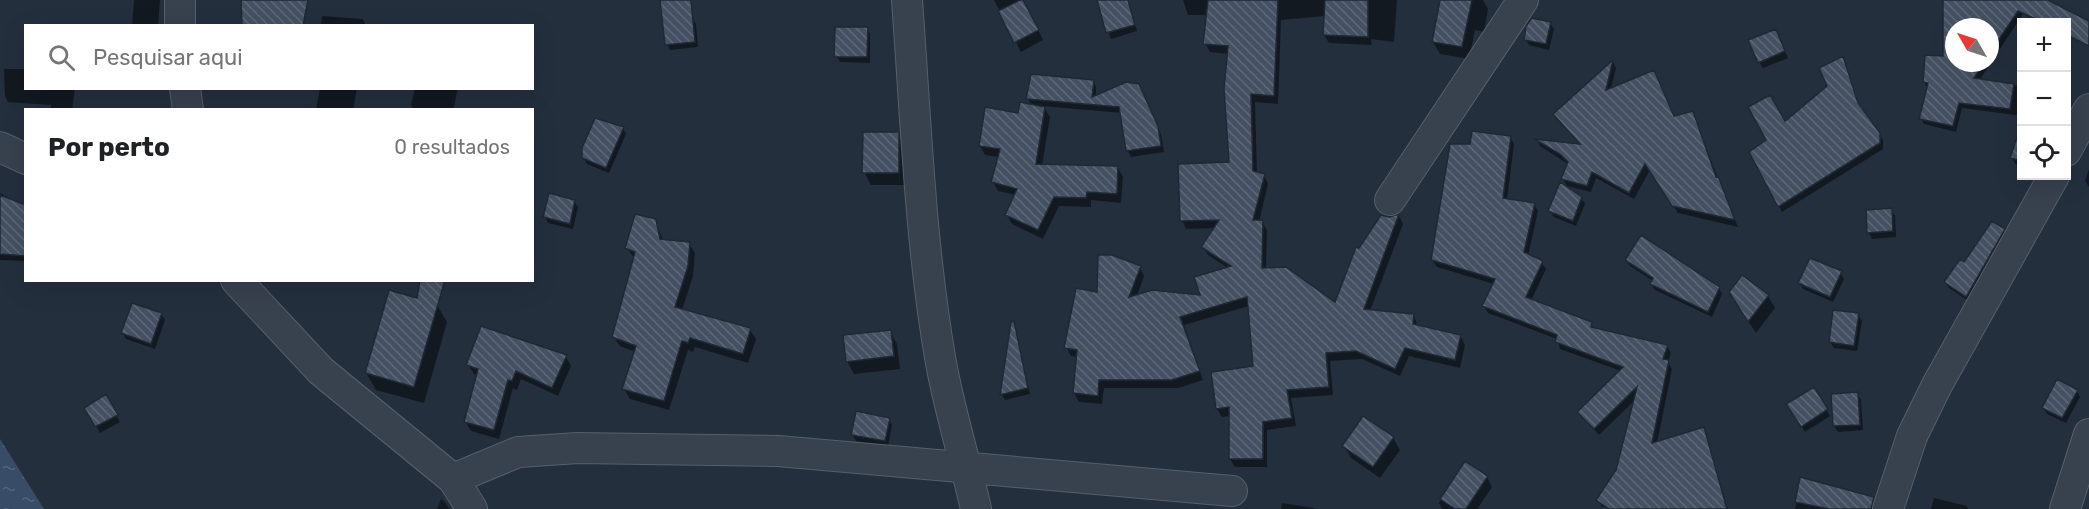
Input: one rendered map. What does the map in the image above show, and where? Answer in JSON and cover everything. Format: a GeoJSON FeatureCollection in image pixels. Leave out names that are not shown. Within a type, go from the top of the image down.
{"type":"FeatureCollection","features":[{"type":"Feature","properties":{"kind":"street"},"geometry":{"type":"LineString","coordinates":[[180,0],[180,24]]}},
{"type":"Feature","properties":{"kind":"street"},"geometry":{"type":"LineString","coordinates":[[907,0],[926,248],[935,320],[952,417],[976,509]]}},
{"type":"Feature","properties":{"kind":"street"},"geometry":{"type":"LineString","coordinates":[[1390,200],[1523,0]]}},
{"type":"Feature","properties":{"kind":"street"},"geometry":{"type":"LineString","coordinates":[[185,90],[188,108]]}},
{"type":"Feature","properties":{"kind":"street"},"geometry":{"type":"LineString","coordinates":[[2071,144],[2089,109]]}},
{"type":"Feature","properties":{"kind":"street"},"geometry":{"type":"LineString","coordinates":[[0,147],[24,158]]}},
{"type":"Feature","properties":{"kind":"street"},"geometry":{"type":"LineString","coordinates":[[1888,509],[1912,436],[1932,395],[2052,180]]}},
{"type":"Feature","properties":{"kind":"street"},"geometry":{"type":"LineString","coordinates":[[238,282],[321,371],[453,479],[472,509]]}},
{"type":"Feature","properties":{"kind":"street"},"geometry":{"type":"LineString","coordinates":[[2065,509],[2089,434]]}},
{"type":"Feature","properties":{"kind":"street"},"geometry":{"type":"LineString","coordinates":[[453,479],[518,452],[578,448],[778,451],[1232,491]]}},
{"type":"Feature","properties":{"kind":"water"},"geometry":{"type":"Polygon","coordinates":[[[0,439],[44,509],[0,509],[0,439]]]}},
{"type":"Feature","properties":{"kind":"building"},"geometry":{"type":"Polygon","coordinates":[[[241,0],[308,0],[303,24],[242,24],[241,0]]]}},
{"type":"Feature","properties":{"kind":"building"},"geometry":{"type":"Polygon","coordinates":[[[660,0],[691,0],[695,42],[665,45],[660,0]]]}},
{"type":"Feature","properties":{"kind":"building"},"geometry":{"type":"Polygon","coordinates":[[[1023,0],[1039,30],[1014,43],[998,11],[1023,0]]]}},
{"type":"Feature","properties":{"kind":"building"},"geometry":{"type":"Polygon","coordinates":[[[1097,0],[1128,0],[1135,25],[1106,33],[1097,0]]]}},
{"type":"Feature","properties":{"kind":"building"},"geometry":{"type":"Polygon","coordinates":[[[1208,0],[1278,0],[1274,96],[1251,94],[1253,171],[1265,174],[1253,220],[1263,220],[1262,268],[1286,267],[1335,302],[1356,247],[1359,248],[1381,215],[1389,217],[1399,214],[1364,309],[1414,314],[1413,324],[1461,335],[1455,360],[1405,348],[1395,369],[1356,351],[1326,353],[1329,387],[1287,390],[1292,418],[1263,422],[1263,459],[1229,459],[1229,407],[1216,409],[1211,372],[1253,366],[1247,297],[1180,317],[1200,371],[1172,380],[1099,380],[1098,396],[1073,393],[1077,350],[1064,348],[1076,288],[1097,292],[1098,255],[1112,255],[1141,266],[1129,297],[1152,290],[1200,295],[1194,277],[1231,266],[1201,247],[1219,220],[1180,221],[1178,164],[1229,162],[1224,89],[1228,46],[1203,44],[1208,0]]]}},
{"type":"Feature","properties":{"kind":"building"},"geometry":{"type":"Polygon","coordinates":[[[1325,0],[1368,0],[1368,37],[1323,35],[1325,0]]]}},
{"type":"Feature","properties":{"kind":"building"},"geometry":{"type":"Polygon","coordinates":[[[1440,0],[1472,0],[1462,47],[1432,42],[1440,0]]]}},
{"type":"Feature","properties":{"kind":"building"},"geometry":{"type":"Polygon","coordinates":[[[1943,0],[2048,0],[2089,21],[2089,46],[2071,37],[2071,18],[2033,18],[2018,11],[1999,40],[1999,18],[1945,18],[1945,72],[1978,72],[1974,78],[2014,84],[2010,109],[1959,103],[1953,126],[1919,119],[1928,83],[1923,82],[1925,55],[1943,56],[1943,0]]]}},
{"type":"Feature","properties":{"kind":"building"},"geometry":{"type":"Polygon","coordinates":[[[1532,18],[1551,22],[1546,44],[1524,40],[1526,26],[1532,18]]]}},
{"type":"Feature","properties":{"kind":"building"},"geometry":{"type":"Polygon","coordinates":[[[835,27],[868,27],[867,57],[834,57],[835,27]]]}},
{"type":"Feature","properties":{"kind":"building"},"geometry":{"type":"Polygon","coordinates":[[[1776,29],[1785,51],[1758,63],[1748,40],[1776,29]]]}},
{"type":"Feature","properties":{"kind":"building"},"geometry":{"type":"Polygon","coordinates":[[[1843,56],[1858,103],[1880,133],[1880,143],[1778,207],[1749,152],[1766,140],[1748,107],[1770,95],[1785,121],[1827,86],[1819,68],[1843,56]]]}},
{"type":"Feature","properties":{"kind":"building"},"geometry":{"type":"Polygon","coordinates":[[[1613,60],[1606,90],[1654,70],[1674,116],[1693,111],[1716,177],[1718,176],[1735,220],[1672,206],[1645,164],[1629,193],[1592,172],[1587,186],[1561,179],[1568,162],[1560,154],[1534,139],[1580,144],[1553,114],[1613,60]]]}},
{"type":"Feature","properties":{"kind":"building"},"geometry":{"type":"Polygon","coordinates":[[[1031,74],[1094,80],[1092,97],[1126,82],[1139,84],[1158,126],[1161,146],[1126,151],[1119,107],[1026,99],[1031,74]]]}},
{"type":"Feature","properties":{"kind":"building"},"geometry":{"type":"Polygon","coordinates":[[[1020,102],[1045,107],[1036,164],[1118,166],[1117,194],[1087,192],[1086,198],[1054,197],[1038,230],[1005,215],[1017,189],[991,182],[1000,149],[979,146],[985,107],[1018,113],[1020,102]]]}},
{"type":"Feature","properties":{"kind":"building"},"geometry":{"type":"Polygon","coordinates":[[[595,118],[624,127],[606,168],[582,158],[582,148],[595,118]]]}},
{"type":"Feature","properties":{"kind":"building"},"geometry":{"type":"Polygon","coordinates":[[[1472,131],[1511,136],[1503,198],[1535,203],[1524,252],[1543,261],[1526,297],[1592,322],[1591,327],[1668,345],[1663,359],[1669,360],[1652,443],[1704,427],[1727,509],[1609,509],[1596,500],[1616,470],[1637,387],[1594,429],[1577,412],[1623,367],[1555,342],[1557,335],[1482,306],[1495,279],[1431,260],[1450,144],[1470,144],[1472,131]]]}},
{"type":"Feature","properties":{"kind":"building"},"geometry":{"type":"Polygon","coordinates":[[[863,132],[899,132],[899,173],[862,173],[863,132]]]}},
{"type":"Feature","properties":{"kind":"building"},"geometry":{"type":"Polygon","coordinates":[[[2017,137],[2017,160],[2010,158],[2017,137]]]}},
{"type":"Feature","properties":{"kind":"building"},"geometry":{"type":"Polygon","coordinates":[[[1560,182],[1582,197],[1573,221],[1548,211],[1560,182]]]}},
{"type":"Feature","properties":{"kind":"building"},"geometry":{"type":"Polygon","coordinates":[[[549,193],[575,200],[570,224],[543,217],[549,193]]]}},
{"type":"Feature","properties":{"kind":"building"},"geometry":{"type":"Polygon","coordinates":[[[0,195],[24,204],[24,256],[0,254],[0,195]]]}},
{"type":"Feature","properties":{"kind":"building"},"geometry":{"type":"Polygon","coordinates":[[[1892,208],[1893,231],[1867,233],[1866,210],[1892,208]]]}},
{"type":"Feature","properties":{"kind":"building"},"geometry":{"type":"Polygon","coordinates":[[[635,214],[656,219],[660,239],[690,242],[688,266],[675,307],[751,328],[743,354],[690,338],[688,343],[682,341],[664,401],[622,389],[636,346],[612,337],[635,252],[625,248],[635,214]]]}},
{"type":"Feature","properties":{"kind":"building"},"geometry":{"type":"Polygon","coordinates":[[[1992,221],[2005,229],[1966,297],[1944,282],[1960,259],[1964,262],[1992,221]]]}},
{"type":"Feature","properties":{"kind":"building"},"geometry":{"type":"Polygon","coordinates":[[[1641,235],[1720,287],[1708,312],[1650,284],[1653,278],[1625,260],[1641,235]]]}},
{"type":"Feature","properties":{"kind":"building"},"geometry":{"type":"Polygon","coordinates":[[[1810,258],[1842,271],[1830,297],[1798,283],[1810,258]]]}},
{"type":"Feature","properties":{"kind":"building"},"geometry":{"type":"Polygon","coordinates":[[[1742,275],[1769,295],[1748,322],[1729,292],[1742,275]]]}},
{"type":"Feature","properties":{"kind":"building"},"geometry":{"type":"Polygon","coordinates":[[[420,282],[444,282],[414,387],[365,373],[389,290],[417,298],[420,282]]]}},
{"type":"Feature","properties":{"kind":"building"},"geometry":{"type":"Polygon","coordinates":[[[132,303],[162,313],[151,344],[121,333],[132,303]]]}},
{"type":"Feature","properties":{"kind":"building"},"geometry":{"type":"Polygon","coordinates":[[[1833,310],[1859,313],[1854,346],[1829,342],[1833,310]]]}},
{"type":"Feature","properties":{"kind":"building"},"geometry":{"type":"Polygon","coordinates":[[[1014,321],[1028,388],[1000,395],[1011,322],[1014,321]]]}},
{"type":"Feature","properties":{"kind":"building"},"geometry":{"type":"Polygon","coordinates":[[[481,326],[567,355],[552,388],[516,371],[512,381],[508,380],[494,430],[464,422],[478,369],[466,365],[481,326]]]}},
{"type":"Feature","properties":{"kind":"building"},"geometry":{"type":"Polygon","coordinates":[[[891,330],[894,356],[846,362],[843,335],[891,330]]]}},
{"type":"Feature","properties":{"kind":"building"},"geometry":{"type":"Polygon","coordinates":[[[2057,379],[2078,390],[2062,418],[2042,408],[2057,379]]]}},
{"type":"Feature","properties":{"kind":"building"},"geometry":{"type":"Polygon","coordinates":[[[1814,387],[1828,409],[1801,427],[1786,404],[1814,387]]]}},
{"type":"Feature","properties":{"kind":"building"},"geometry":{"type":"Polygon","coordinates":[[[1858,392],[1860,425],[1833,426],[1831,394],[1858,392]]]}},
{"type":"Feature","properties":{"kind":"building"},"geometry":{"type":"Polygon","coordinates":[[[106,394],[118,415],[95,427],[84,408],[106,394]]]}},
{"type":"Feature","properties":{"kind":"building"},"geometry":{"type":"Polygon","coordinates":[[[856,411],[890,418],[885,441],[851,435],[856,411]]]}},
{"type":"Feature","properties":{"kind":"building"},"geometry":{"type":"Polygon","coordinates":[[[1363,416],[1394,437],[1373,467],[1342,446],[1363,416]]]}},
{"type":"Feature","properties":{"kind":"building"},"geometry":{"type":"Polygon","coordinates":[[[1465,461],[1488,476],[1466,509],[1455,509],[1440,499],[1465,461]]]}},
{"type":"Feature","properties":{"kind":"building"},"geometry":{"type":"Polygon","coordinates":[[[1800,477],[1874,497],[1871,509],[1829,509],[1795,502],[1800,477]]]}}]}
